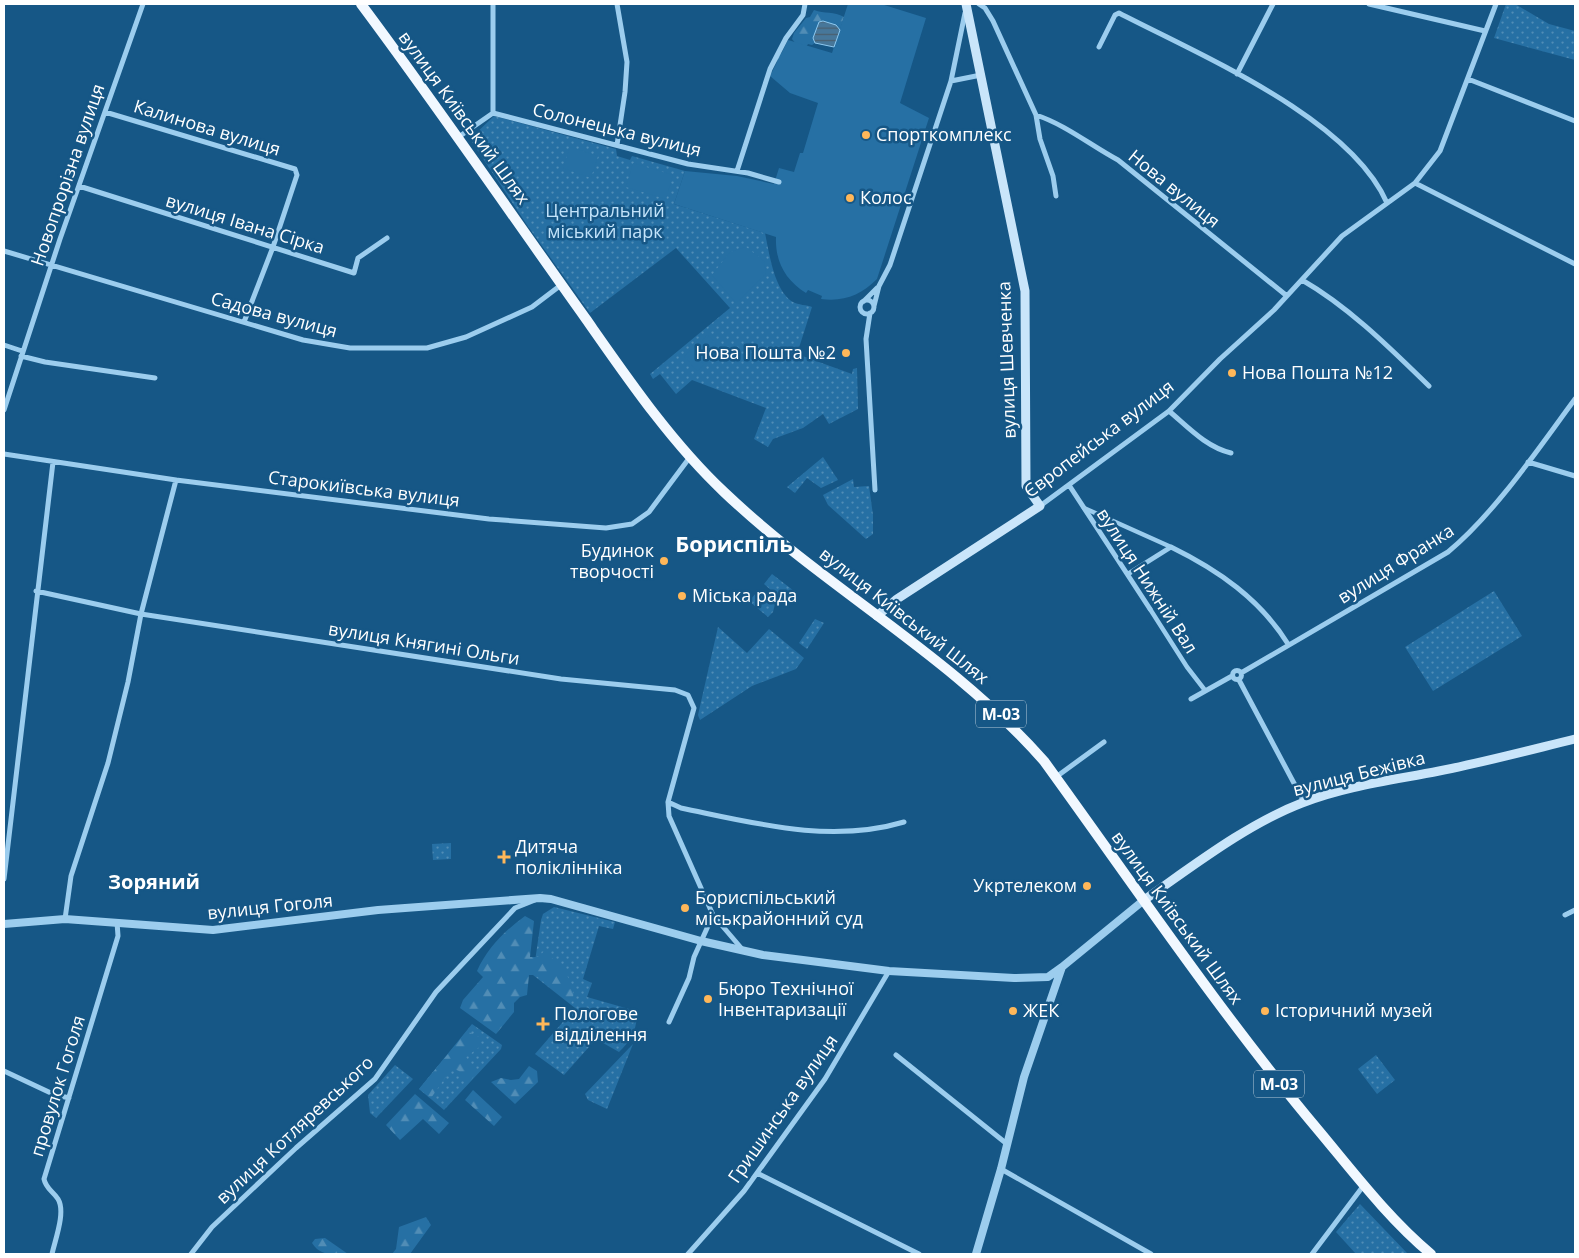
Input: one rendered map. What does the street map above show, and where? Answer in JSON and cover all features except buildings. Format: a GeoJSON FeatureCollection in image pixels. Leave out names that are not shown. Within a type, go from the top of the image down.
{"type":"FeatureCollection","features":[{"type":"Feature","properties":{"kind":"highway","name":"вулиця Київський Шлях"},"geometry":{"type":"LineString","coordinates":[[361,4],[561,285],[647,403],[690,457],[724,492],[759,522],[984,699],[1014,727],[1055,777],[1248,1044],[1364,1184],[1431,1254]]}},
{"type":"Feature","properties":{"kind":"main road","name":"вулиця Шевченка"},"geometry":{"type":"LineString","coordinates":[[966,6],[1024,291],[1026,486],[1040,506]]}},
{"type":"Feature","properties":{"kind":"main road","name":"Європейська вулиця"},"geometry":{"type":"LineString","coordinates":[[877,616],[897,599],[1040,506]]}},
{"type":"Feature","properties":{"kind":"main road","name":"вулиця Бежівка"},"geometry":{"type":"LineString","coordinates":[[1144,900],[1211,854],[1277,814],[1304,802],[1362,786],[1470,765],[1575,738]]}},
{"type":"Feature","properties":{"kind":"street","name":"Новопрорізна вулиця"},"geometry":{"type":"LineString","coordinates":[[4,410],[78,186],[143,4]]}},
{"type":"Feature","properties":{"kind":"street"},"geometry":{"type":"LineString","coordinates":[[455,136],[460,136],[493,113],[493,4]]}},
{"type":"Feature","properties":{"kind":"street"},"geometry":{"type":"LineString","coordinates":[[617,4],[627,62],[625,92],[617,145]]}},
{"type":"Feature","properties":{"kind":"street"},"geometry":{"type":"LineString","coordinates":[[737,172],[770,69],[786,38],[803,15],[805,4]]}},
{"type":"Feature","properties":{"kind":"street"},"geometry":{"type":"LineString","coordinates":[[979,4],[985,8],[993,21],[1036,116],[1040,139],[1053,176],[1056,196]]}},
{"type":"Feature","properties":{"kind":"street"},"geometry":{"type":"LineString","coordinates":[[1237,74],[1273,4]]}},
{"type":"Feature","properties":{"kind":"street"},"geometry":{"type":"LineString","coordinates":[[1369,4],[1485,31]]}},
{"type":"Feature","properties":{"kind":"street","name":"Європейська вулиця"},"geometry":{"type":"LineString","coordinates":[[1040,506],[1169,411],[1287,296],[1342,236],[1414,183],[1440,151],[1496,4]]}},
{"type":"Feature","properties":{"kind":"street"},"geometry":{"type":"LineString","coordinates":[[867,325],[879,286],[890,265],[951,81],[966,6]]}},
{"type":"Feature","properties":{"kind":"street"},"geometry":{"type":"LineString","coordinates":[[1098,47],[1115,15],[1119,13],[1237,74],[1314,120],[1352,153],[1380,186],[1387,203]]}},
{"type":"Feature","properties":{"kind":"street"},"geometry":{"type":"LineString","coordinates":[[951,81],[981,75]]}},
{"type":"Feature","properties":{"kind":"street"},"geometry":{"type":"LineString","coordinates":[[1468,79],[1575,122]]}},
{"type":"Feature","properties":{"kind":"street","name":"Калинова вулиця"},"geometry":{"type":"LineString","coordinates":[[105,112],[295,169],[297,174],[273,247]]}},
{"type":"Feature","properties":{"kind":"street","name":"Солонецька вулиця"},"geometry":{"type":"LineString","coordinates":[[493,113],[688,164],[737,172],[779,182]]}},
{"type":"Feature","properties":{"kind":"street","name":"Нова вулиця"},"geometry":{"type":"LineString","coordinates":[[1036,116],[1058,122],[1089,144],[1118,160],[1287,296]]}},
{"type":"Feature","properties":{"kind":"street"},"geometry":{"type":"LineString","coordinates":[[1414,183],[1575,264]]}},
{"type":"Feature","properties":{"kind":"street","name":"вулиця Івана Сірка"},"geometry":{"type":"LineString","coordinates":[[78,186],[354,273],[358,258],[387,238]]}},
{"type":"Feature","properties":{"kind":"street"},"geometry":{"type":"LineString","coordinates":[[244,322],[273,247]]}},
{"type":"Feature","properties":{"kind":"street","name":"Садова вулиця"},"geometry":{"type":"LineString","coordinates":[[4,251],[302,340],[350,348],[427,348],[475,334],[532,307],[561,285]]}},
{"type":"Feature","properties":{"kind":"street"},"geometry":{"type":"LineString","coordinates":[[1302,280],[1345,311],[1392,350],[1429,386]]}},
{"type":"Feature","properties":{"kind":"street"},"geometry":{"type":"LineString","coordinates":[[875,490],[867,325],[860,306],[879,286]]}},
{"type":"Feature","properties":{"kind":"street"},"geometry":{"type":"LineString","coordinates":[[864,301],[871,301],[874,306]]}},
{"type":"Feature","properties":{"kind":"street"},"geometry":{"type":"LineString","coordinates":[[864,313],[870,313]]}},
{"type":"Feature","properties":{"kind":"street"},"geometry":{"type":"LineString","coordinates":[[4,345],[45,362],[154,378]]}},
{"type":"Feature","properties":{"kind":"street","name":"вулиця Франка"},"geometry":{"type":"LineString","coordinates":[[1232,676],[1235,671],[1241,673],[1448,552],[1470,532],[1528,462],[1575,399]]}},
{"type":"Feature","properties":{"kind":"street"},"geometry":{"type":"LineString","coordinates":[[1169,411],[1217,450],[1231,453]]}},
{"type":"Feature","properties":{"kind":"street","name":"Старокиївська вулиця"},"geometry":{"type":"LineString","coordinates":[[4,454],[176,480],[489,519],[606,528],[632,524],[649,512],[690,457]]}},
{"type":"Feature","properties":{"kind":"street"},"geometry":{"type":"LineString","coordinates":[[4,879],[7,826],[53,462]]}},
{"type":"Feature","properties":{"kind":"street"},"geometry":{"type":"LineString","coordinates":[[1528,462],[1575,476]]}},
{"type":"Feature","properties":{"kind":"street"},"geometry":{"type":"LineString","coordinates":[[65,919],[71,876],[108,763],[128,682],[141,614],[176,480]]}},
{"type":"Feature","properties":{"kind":"street","name":"вулиця Нижній Вал"},"geometry":{"type":"LineString","coordinates":[[1069,485],[1204,689]]}},
{"type":"Feature","properties":{"kind":"street"},"geometry":{"type":"LineString","coordinates":[[1083,507],[1206,564],[1250,596],[1276,624],[1288,644]]}},
{"type":"Feature","properties":{"kind":"street"},"geometry":{"type":"LineString","coordinates":[[1128,574],[1171,547]]}},
{"type":"Feature","properties":{"kind":"street","name":"вулиця Княгині Ольги"},"geometry":{"type":"LineString","coordinates":[[36,591],[141,614],[561,679],[675,690],[688,695],[694,708],[668,802]]}},
{"type":"Feature","properties":{"kind":"street"},"geometry":{"type":"LineString","coordinates":[[1238,680],[1241,673]]}},
{"type":"Feature","properties":{"kind":"street"},"geometry":{"type":"LineString","coordinates":[[1191,699],[1204,689],[1232,676],[1234,680],[1238,680],[1304,802]]}},
{"type":"Feature","properties":{"kind":"street"},"geometry":{"type":"LineString","coordinates":[[1055,777],[1104,742]]}},
{"type":"Feature","properties":{"kind":"street"},"geometry":{"type":"LineString","coordinates":[[743,950],[713,915],[669,816],[668,802],[690,810],[797,831],[868,830],[904,822]]}},
{"type":"Feature","properties":{"kind":"street","name":"вулиця Гоголя"},"geometry":{"type":"LineString","coordinates":[[4,924],[65,919],[117,921],[213,930],[378,910],[540,898],[551,899],[700,941],[763,955],[889,971],[1035,979],[1048,977],[1062,967],[1144,900]]}},
{"type":"Feature","properties":{"kind":"street","name":"вулиця Котляревського"},"geometry":{"type":"LineString","coordinates":[[191,1254],[212,1227],[296,1148],[375,1079],[436,992],[502,921],[516,908],[540,898]]}},
{"type":"Feature","properties":{"kind":"street"},"geometry":{"type":"LineString","coordinates":[[1565,915],[1575,910]]}},
{"type":"Feature","properties":{"kind":"street"},"geometry":{"type":"LineString","coordinates":[[669,1022],[689,978],[700,941],[713,915]]}},
{"type":"Feature","properties":{"kind":"street","name":"провулок Гоголя"},"geometry":{"type":"LineString","coordinates":[[52,1254],[61,1207],[58,1199],[46,1186],[44,1179],[118,936],[117,921]]}},
{"type":"Feature","properties":{"kind":"street"},"geometry":{"type":"LineString","coordinates":[[976,1254],[1002,1169],[1024,1077],[1062,967]]}},
{"type":"Feature","properties":{"kind":"street","name":"Гришинська вулиця"},"geometry":{"type":"LineString","coordinates":[[688,1254],[744,1191],[825,1079],[889,971]]}},
{"type":"Feature","properties":{"kind":"street"},"geometry":{"type":"LineString","coordinates":[[896,1056],[1007,1144]]}},
{"type":"Feature","properties":{"kind":"street"},"geometry":{"type":"LineString","coordinates":[[4,1071],[53,1094],[69,1098]]}},
{"type":"Feature","properties":{"kind":"street"},"geometry":{"type":"LineString","coordinates":[[1002,1169],[1151,1254]]}},
{"type":"Feature","properties":{"kind":"street"},"geometry":{"type":"LineString","coordinates":[[757,1173],[919,1254]]}},
{"type":"Feature","properties":{"kind":"street"},"geometry":{"type":"LineString","coordinates":[[1312,1254],[1364,1184]]}},
{"type":"Feature","properties":{"kind":"green space","name":"Спорткомплекс"},"geometry":{"type":"Polygon","coordinates":[[[848,4],[881,4],[926,18],[900,103],[929,118],[877,279],[871,285],[852,296],[829,300],[821,299],[822,296],[808,290],[806,293],[792,282],[783,269],[777,254],[776,237],[674,204],[685,171],[737,176],[774,184],[779,168],[794,172],[800,153],[803,153],[818,103],[790,93],[770,76],[788,40],[832,53],[848,4]]]}},
{"type":"Feature","properties":{"kind":"green space"},"geometry":{"type":"Polygon","coordinates":[[[1506,4],[1515,4],[1549,24],[1575,31],[1575,60],[1494,38],[1506,4]]]}},
{"type":"Feature","properties":{"kind":"green space"},"geometry":{"type":"Polygon","coordinates":[[[814,10],[844,17],[840,30],[836,25],[813,38],[815,43],[812,45],[808,44],[806,47],[777,62],[778,55],[797,45],[792,39],[794,33],[806,18],[810,17],[814,10]]]}},
{"type":"Feature","properties":{"kind":"green space","name":"Центральний міський парк"},"geometry":{"type":"Polygon","coordinates":[[[494,116],[616,149],[617,156],[630,160],[632,156],[685,171],[674,204],[765,233],[773,270],[781,289],[793,302],[812,307],[797,354],[852,374],[853,369],[857,368],[858,409],[829,424],[823,414],[803,428],[773,439],[768,447],[754,439],[766,408],[692,380],[676,394],[660,374],[653,379],[650,374],[730,308],[676,248],[590,313],[527,225],[470,139],[494,116]]]}},
{"type":"Feature","properties":{"kind":"green space"},"geometry":{"type":"Polygon","coordinates":[[[570,147],[598,156],[591,178],[563,168],[570,147]]]}},
{"type":"Feature","properties":{"kind":"green space"},"geometry":{"type":"Polygon","coordinates":[[[633,163],[673,175],[666,199],[626,187],[633,163]]]}},
{"type":"Feature","properties":{"kind":"green space"},"geometry":{"type":"Polygon","coordinates":[[[746,247],[764,261],[766,274],[736,303],[712,275],[730,252],[746,247]]]}},
{"type":"Feature","properties":{"kind":"green space"},"geometry":{"type":"Polygon","coordinates":[[[708,335],[721,350],[697,371],[684,356],[708,335]]]}},
{"type":"Feature","properties":{"kind":"green space"},"geometry":{"type":"Polygon","coordinates":[[[823,457],[838,480],[821,488],[807,478],[795,493],[787,487],[823,457]]]}},
{"type":"Feature","properties":{"kind":"green space"},"geometry":{"type":"Polygon","coordinates":[[[853,479],[854,487],[869,486],[873,515],[873,534],[866,539],[828,505],[823,495],[853,479]]]}},
{"type":"Feature","properties":{"kind":"green space"},"geometry":{"type":"Polygon","coordinates":[[[772,574],[794,591],[791,595],[783,595],[780,598],[764,584],[772,574]]]}},
{"type":"Feature","properties":{"kind":"green space"},"geometry":{"type":"Polygon","coordinates":[[[758,591],[775,604],[773,612],[768,617],[749,601],[758,591]]]}},
{"type":"Feature","properties":{"kind":"green space"},"geometry":{"type":"Polygon","coordinates":[[[1494,591],[1522,636],[1433,691],[1405,647],[1494,591]]]}},
{"type":"Feature","properties":{"kind":"green space"},"geometry":{"type":"Polygon","coordinates":[[[815,619],[824,623],[807,649],[799,643],[815,619]]]}},
{"type":"Feature","properties":{"kind":"green space"},"geometry":{"type":"Polygon","coordinates":[[[718,627],[747,653],[769,629],[804,658],[796,669],[752,686],[700,720],[698,715],[718,627]]]}},
{"type":"Feature","properties":{"kind":"green space"},"geometry":{"type":"Polygon","coordinates":[[[451,843],[451,859],[433,860],[432,844],[451,843]]]}},
{"type":"Feature","properties":{"kind":"green space"},"geometry":{"type":"Polygon","coordinates":[[[554,907],[615,922],[613,929],[599,926],[583,979],[592,983],[587,997],[636,1011],[637,1017],[633,1034],[619,1052],[596,1039],[564,1075],[535,1054],[575,1008],[533,975],[541,920],[543,914],[554,907]]]}},
{"type":"Feature","properties":{"kind":"green space"},"geometry":{"type":"Polygon","coordinates":[[[525,916],[534,921],[530,957],[539,957],[544,951],[566,974],[573,988],[573,996],[571,1003],[535,975],[529,975],[527,995],[520,997],[514,1003],[514,1012],[496,1034],[460,1008],[463,1000],[483,977],[477,971],[486,955],[503,934],[525,916]]]}},
{"type":"Feature","properties":{"kind":"green space"},"geometry":{"type":"Polygon","coordinates":[[[472,1024],[502,1045],[501,1049],[444,1110],[419,1089],[472,1024]]]}},
{"type":"Feature","properties":{"kind":"green space"},"geometry":{"type":"Polygon","coordinates":[[[467,1031],[481,1038],[481,1046],[466,1057],[475,1070],[473,1078],[467,1084],[459,1071],[452,1068],[431,1098],[419,1089],[467,1031]]]}},
{"type":"Feature","properties":{"kind":"green space"},"geometry":{"type":"Polygon","coordinates":[[[633,1044],[607,1109],[588,1100],[585,1094],[633,1044]]]}},
{"type":"Feature","properties":{"kind":"green space"},"geometry":{"type":"Polygon","coordinates":[[[1376,1055],[1395,1080],[1377,1094],[1358,1069],[1376,1055]]]}},
{"type":"Feature","properties":{"kind":"green space"},"geometry":{"type":"Polygon","coordinates":[[[395,1065],[413,1079],[376,1118],[370,1113],[368,1095],[395,1065]]]}},
{"type":"Feature","properties":{"kind":"green space"},"geometry":{"type":"Polygon","coordinates":[[[529,1066],[537,1071],[538,1082],[515,1104],[491,1082],[501,1078],[519,1079],[529,1066]]]}},
{"type":"Feature","properties":{"kind":"green space"},"geometry":{"type":"Polygon","coordinates":[[[473,1090],[502,1117],[494,1126],[465,1100],[473,1090]]]}},
{"type":"Feature","properties":{"kind":"green space"},"geometry":{"type":"Polygon","coordinates":[[[415,1094],[449,1123],[439,1134],[423,1119],[400,1140],[386,1125],[415,1094]]]}},
{"type":"Feature","properties":{"kind":"green space"},"geometry":{"type":"Polygon","coordinates":[[[1360,1204],[1409,1254],[1356,1254],[1336,1232],[1360,1204]]]}},
{"type":"Feature","properties":{"kind":"green space"},"geometry":{"type":"Polygon","coordinates":[[[426,1217],[431,1225],[410,1254],[392,1254],[396,1249],[399,1227],[426,1217]]]}},
{"type":"Feature","properties":{"kind":"green space"},"geometry":{"type":"Polygon","coordinates":[[[325,1238],[348,1254],[332,1254],[319,1251],[312,1243],[315,1239],[325,1238]]]}},
{"type":"Feature","properties":{"kind":"shaded area"},"geometry":{"type":"Polygon","coordinates":[[[823,21],[836,25],[840,30],[834,47],[815,43],[813,38],[819,22],[823,21]]]}},
{"type":"Feature","properties":{"kind":"place","name":"Спорткомплекс"},"geometry":{"type":"Point","coordinates":[866,135]}},
{"type":"Feature","properties":{"kind":"place","name":"Колос"},"geometry":{"type":"Point","coordinates":[850,198]}},
{"type":"Feature","properties":{"kind":"place","name":"Нова Пошта №2"},"geometry":{"type":"Point","coordinates":[846,353]}},
{"type":"Feature","properties":{"kind":"place","name":"Нова Пошта №12"},"geometry":{"type":"Point","coordinates":[1232,373]}},
{"type":"Feature","properties":{"kind":"place","name":"Будинок творчості"},"geometry":{"type":"Point","coordinates":[664,561]}},
{"type":"Feature","properties":{"kind":"place","name":"Міська рада"},"geometry":{"type":"Point","coordinates":[682,596]}},
{"type":"Feature","properties":{"kind":"place","name":"Дитяча поліклінніка"},"geometry":{"type":"Point","coordinates":[504,857]}},
{"type":"Feature","properties":{"kind":"place","name":"Укртелеком"},"geometry":{"type":"Point","coordinates":[1087,886]}},
{"type":"Feature","properties":{"kind":"place","name":"Бориспільський міськрайонний суд"},"geometry":{"type":"Point","coordinates":[685,908]}},
{"type":"Feature","properties":{"kind":"place","name":"Бюро Технічної Інвентаризації"},"geometry":{"type":"Point","coordinates":[708,999]}},
{"type":"Feature","properties":{"kind":"place","name":"ЖЕК"},"geometry":{"type":"Point","coordinates":[1013,1011]}},
{"type":"Feature","properties":{"kind":"place","name":"Історичний музей"},"geometry":{"type":"Point","coordinates":[1265,1011]}},
{"type":"Feature","properties":{"kind":"place","name":"Пологове відділення"},"geometry":{"type":"Point","coordinates":[543,1024]}},
{"type":"Feature","properties":{"kind":"district","name":"Бориспіль"},"geometry":{"type":"Point","coordinates":[734,544]}},
{"type":"Feature","properties":{"kind":"district","name":"Зоряний"},"geometry":{"type":"Point","coordinates":[154,882]}}]}
